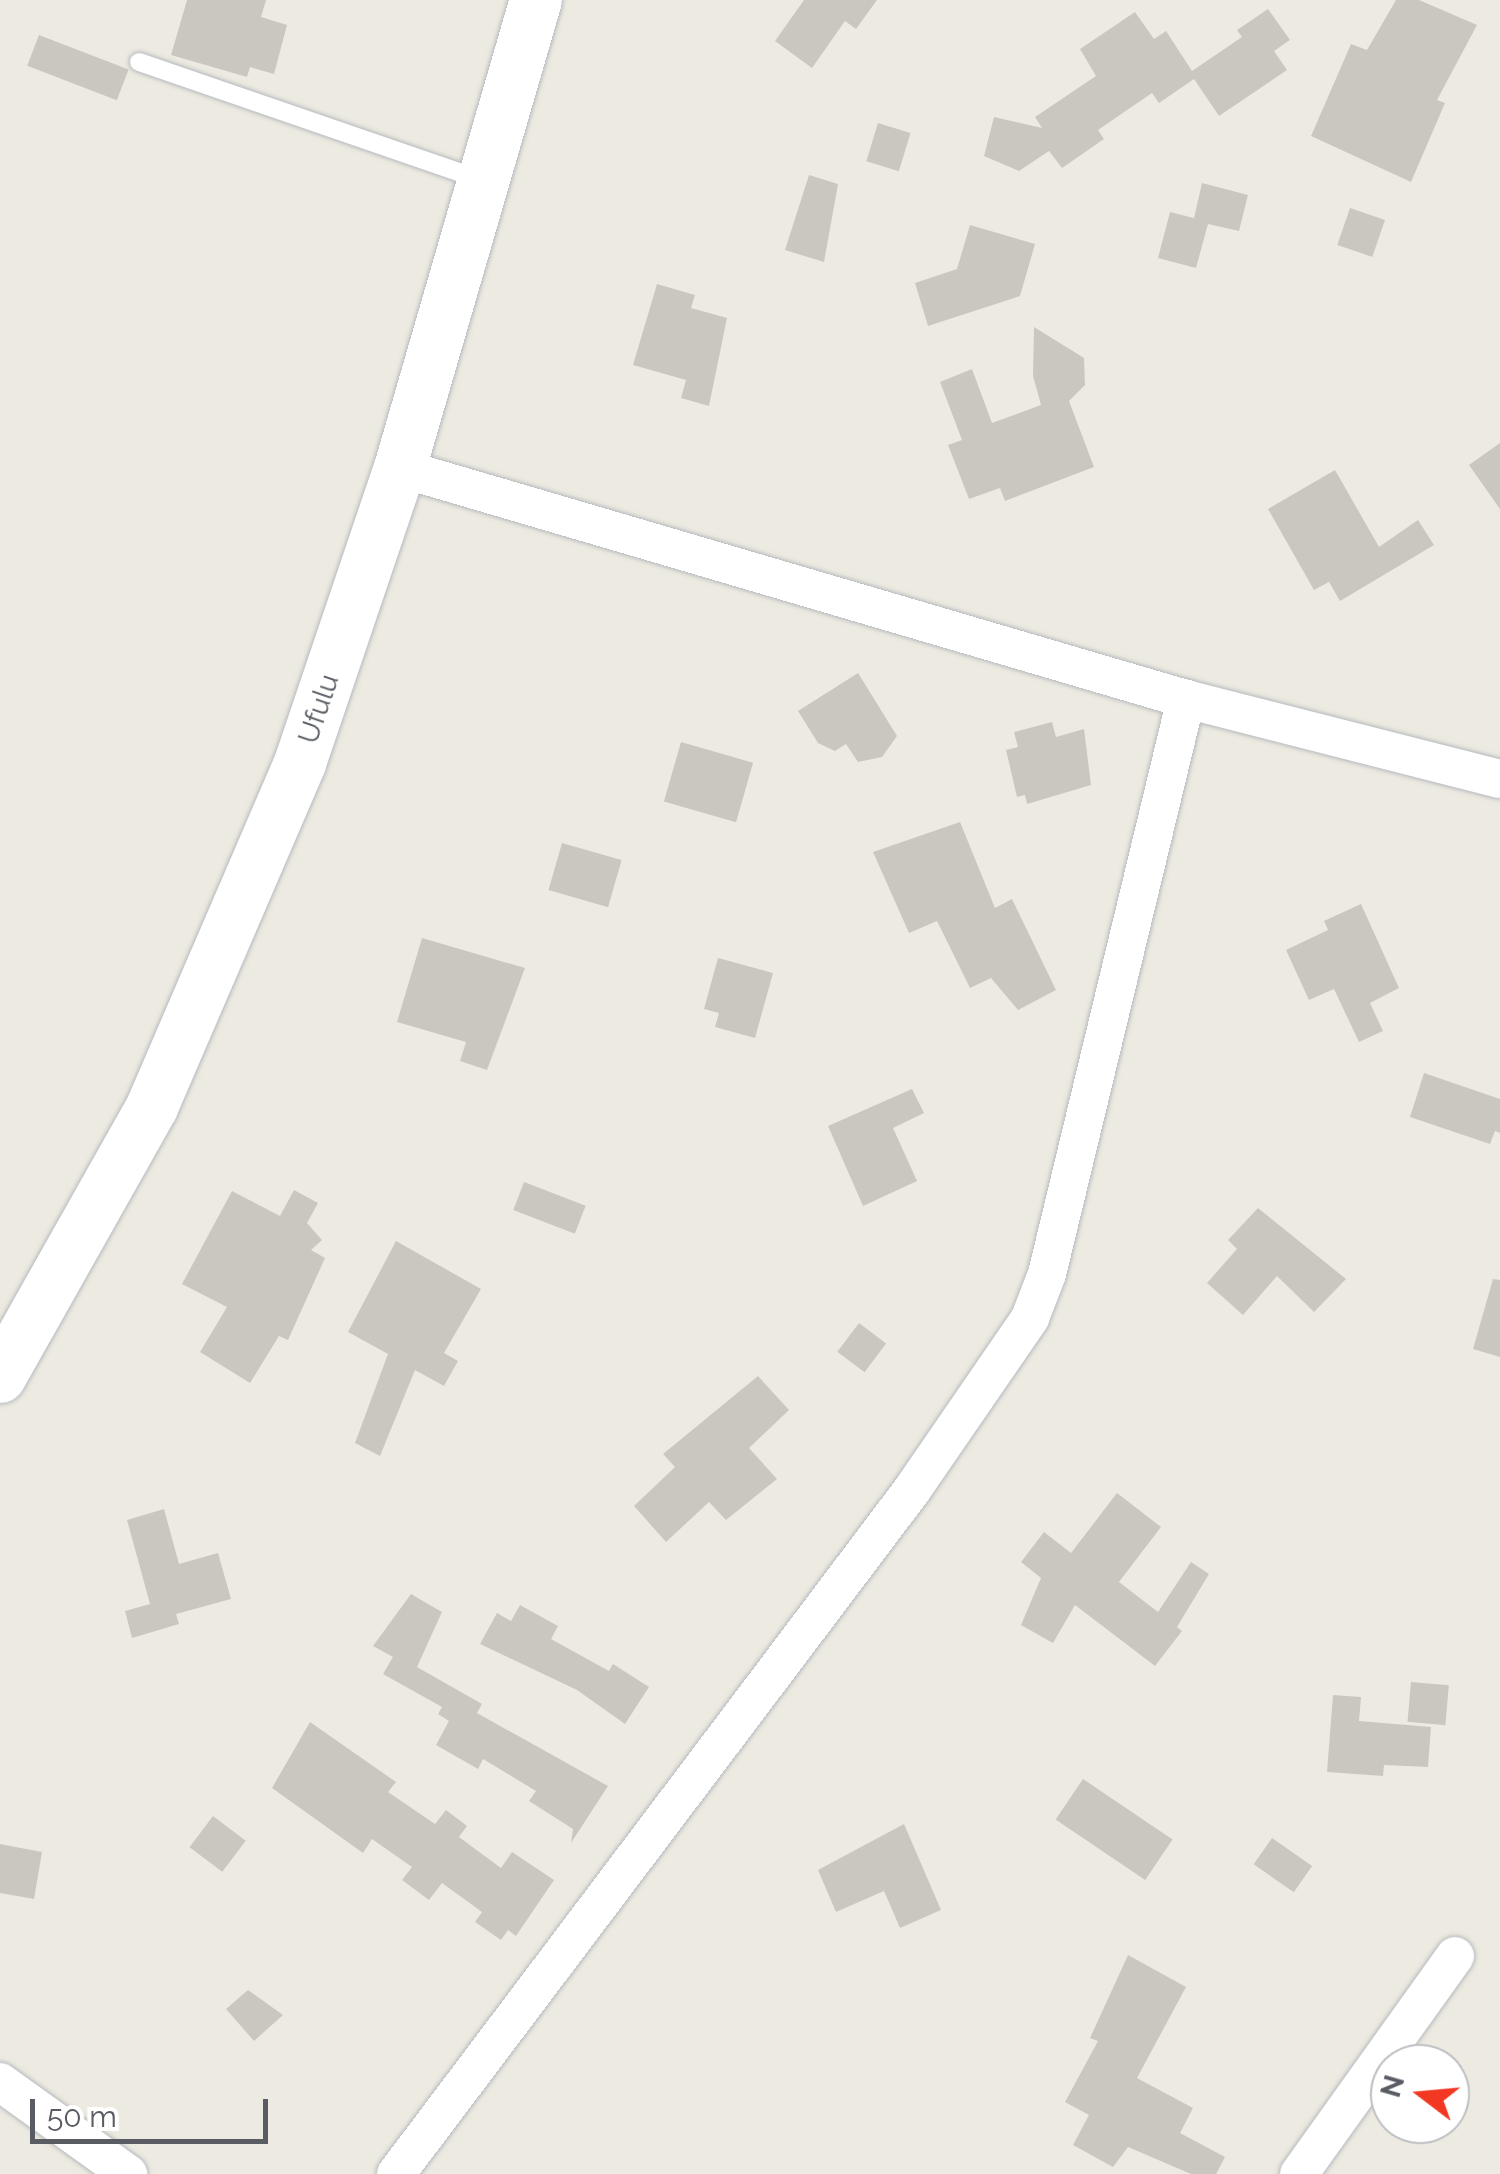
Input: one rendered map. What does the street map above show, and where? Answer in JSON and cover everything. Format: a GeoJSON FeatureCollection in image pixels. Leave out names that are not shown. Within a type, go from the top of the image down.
{"type":"FeatureCollection","features":[{"type":"Feature","properties":{"kind":"street","name":"Ufulu"},"geometry":{"type":"LineString","coordinates":[[2,1372],[152,1107],[232,933],[300,764],[400,468],[536,0]]}},
{"type":"Feature","properties":{"kind":"street"},"geometry":{"type":"LineString","coordinates":[[400,468],[1186,699],[1500,779]]}},
{"type":"Feature","properties":{"kind":"street"},"geometry":{"type":"LineString","coordinates":[[396,2174],[912,1490],[1030,1318],[1047,1274],[1186,699]]}},
{"type":"Feature","properties":{"kind":"street"},"geometry":{"type":"LineString","coordinates":[[1299,2174],[1455,1956]]}},
{"type":"Feature","properties":{"kind":"street"},"geometry":{"type":"LineString","coordinates":[[0,2082],[128,2174]]}},
{"type":"Feature","properties":{"kind":"lane"},"geometry":{"type":"LineString","coordinates":[[139,62],[484,181]]}},
{"type":"Feature","properties":{"kind":"building"},"geometry":{"type":"Polygon","coordinates":[[[187,0],[266,0],[261,17],[287,25],[274,74],[250,67],[247,77],[171,55],[187,0]]]}},
{"type":"Feature","properties":{"kind":"building"},"geometry":{"type":"Polygon","coordinates":[[[804,0],[877,0],[856,29],[845,21],[812,68],[775,41],[804,0]]]}},
{"type":"Feature","properties":{"kind":"building"},"geometry":{"type":"Polygon","coordinates":[[[1396,0],[1419,0],[1477,25],[1437,100],[1445,103],[1411,182],[1311,136],[1351,44],[1367,50],[1396,0]]]}},
{"type":"Feature","properties":{"kind":"building"},"geometry":{"type":"Polygon","coordinates":[[[1268,9],[1290,40],[1274,51],[1287,70],[1219,116],[1194,79],[1159,103],[1152,93],[1098,130],[1104,139],[1062,168],[1049,151],[1019,171],[984,156],[994,117],[1042,128],[1035,117],[1096,76],[1080,49],[1135,12],[1154,39],[1166,31],[1192,71],[1242,37],[1237,30],[1268,9]]]}},
{"type":"Feature","properties":{"kind":"building"},"geometry":{"type":"Polygon","coordinates":[[[39,35],[129,69],[117,100],[27,66],[39,35]]]}},
{"type":"Feature","properties":{"kind":"building"},"geometry":{"type":"Polygon","coordinates":[[[878,123],[911,133],[899,171],[866,161],[878,123]]]}},
{"type":"Feature","properties":{"kind":"building"},"geometry":{"type":"Polygon","coordinates":[[[809,175],[838,184],[824,262],[785,250],[809,175]]]}},
{"type":"Feature","properties":{"kind":"building"},"geometry":{"type":"Polygon","coordinates":[[[1202,183],[1248,195],[1239,231],[1208,224],[1196,268],[1158,258],[1170,212],[1194,218],[1202,183]]]}},
{"type":"Feature","properties":{"kind":"building"},"geometry":{"type":"Polygon","coordinates":[[[1350,208],[1385,220],[1372,257],[1337,245],[1350,208]]]}},
{"type":"Feature","properties":{"kind":"building"},"geometry":{"type":"Polygon","coordinates":[[[970,225],[1035,244],[1020,296],[928,326],[915,283],[957,269],[970,225]]]}},
{"type":"Feature","properties":{"kind":"building"},"geometry":{"type":"Polygon","coordinates":[[[657,284],[695,295],[691,308],[727,318],[709,406],[681,398],[686,380],[633,365],[657,284]]]}},
{"type":"Feature","properties":{"kind":"building"},"geometry":{"type":"Polygon","coordinates":[[[1034,327],[1084,358],[1085,385],[1069,401],[1094,467],[1005,501],[1000,488],[969,499],[948,445],[962,440],[940,382],[972,369],[992,423],[1041,405],[1033,376],[1034,327]]]}},
{"type":"Feature","properties":{"kind":"building"},"geometry":{"type":"Polygon","coordinates":[[[1500,443],[1500,509],[1469,465],[1500,443]]]}},
{"type":"Feature","properties":{"kind":"building"},"geometry":{"type":"Polygon","coordinates":[[[1335,470],[1379,547],[1418,520],[1434,545],[1340,601],[1329,582],[1314,590],[1268,509],[1335,470]]]}},
{"type":"Feature","properties":{"kind":"building"},"geometry":{"type":"Polygon","coordinates":[[[858,673],[897,736],[882,757],[858,762],[846,744],[835,751],[818,743],[798,711],[858,673]]]}},
{"type":"Feature","properties":{"kind":"building"},"geometry":{"type":"Polygon","coordinates":[[[1052,722],[1056,737],[1084,729],[1091,785],[1027,804],[1025,795],[1017,797],[1006,750],[1018,747],[1014,732],[1052,722]]]}},
{"type":"Feature","properties":{"kind":"building"},"geometry":{"type":"Polygon","coordinates":[[[681,742],[753,763],[736,822],[664,802],[681,742]]]}},
{"type":"Feature","properties":{"kind":"building"},"geometry":{"type":"Polygon","coordinates":[[[960,822],[995,908],[1012,899],[1056,990],[1018,1010],[991,978],[970,988],[937,921],[909,933],[873,852],[960,822]]]}},
{"type":"Feature","properties":{"kind":"building"},"geometry":{"type":"Polygon","coordinates":[[[562,843],[622,860],[608,907],[548,890],[562,843]]]}},
{"type":"Feature","properties":{"kind":"building"},"geometry":{"type":"Polygon","coordinates":[[[1361,904],[1399,988],[1370,1003],[1383,1031],[1359,1042],[1334,989],[1309,1000],[1286,950],[1328,930],[1324,921],[1361,904]]]}},
{"type":"Feature","properties":{"kind":"building"},"geometry":{"type":"Polygon","coordinates":[[[422,938],[525,968],[487,1070],[460,1061],[466,1042],[397,1022],[422,938]]]}},
{"type":"Feature","properties":{"kind":"building"},"geometry":{"type":"Polygon","coordinates":[[[718,958],[773,973],[755,1038],[715,1027],[719,1013],[704,1009],[718,958]]]}},
{"type":"Feature","properties":{"kind":"building"},"geometry":{"type":"Polygon","coordinates":[[[1424,1073],[1500,1099],[1500,1133],[1495,1131],[1490,1144],[1410,1117],[1424,1073]]]}},
{"type":"Feature","properties":{"kind":"building"},"geometry":{"type":"Polygon","coordinates":[[[912,1089],[924,1113],[893,1128],[917,1181],[863,1206],[828,1126],[912,1089]]]}},
{"type":"Feature","properties":{"kind":"building"},"geometry":{"type":"Polygon","coordinates":[[[524,1182],[586,1206],[575,1234],[513,1210],[524,1182]]]}},
{"type":"Feature","properties":{"kind":"building"},"geometry":{"type":"Polygon","coordinates":[[[294,1190],[318,1203],[307,1223],[322,1240],[311,1250],[325,1258],[288,1340],[279,1336],[250,1383],[200,1352],[227,1307],[182,1284],[232,1191],[280,1216],[294,1190]]]}},
{"type":"Feature","properties":{"kind":"building"},"geometry":{"type":"Polygon","coordinates":[[[1258,1208],[1346,1279],[1314,1312],[1277,1276],[1243,1315],[1207,1283],[1237,1249],[1228,1240],[1258,1208]]]}},
{"type":"Feature","properties":{"kind":"building"},"geometry":{"type":"Polygon","coordinates":[[[396,1241],[481,1289],[444,1353],[458,1361],[444,1386],[415,1370],[380,1456],[355,1443],[388,1354],[348,1332],[396,1241]]]}},
{"type":"Feature","properties":{"kind":"building"},"geometry":{"type":"Polygon","coordinates":[[[1493,1279],[1500,1280],[1500,1357],[1473,1349],[1493,1279]]]}},
{"type":"Feature","properties":{"kind":"building"},"geometry":{"type":"Polygon","coordinates":[[[859,1323],[886,1343],[864,1372],[837,1352],[859,1323]]]}},
{"type":"Feature","properties":{"kind":"building"},"geometry":{"type":"Polygon","coordinates":[[[758,1376],[789,1410],[749,1448],[777,1479],[726,1520],[709,1502],[666,1542],[634,1506],[675,1467],[663,1454],[758,1376]]]}},
{"type":"Feature","properties":{"kind":"building"},"geometry":{"type":"Polygon","coordinates":[[[1117,1493],[1161,1527],[1119,1582],[1158,1612],[1191,1562],[1209,1574],[1177,1627],[1182,1631],[1155,1666],[1075,1605],[1053,1643],[1021,1625],[1041,1578],[1021,1562],[1044,1532],[1071,1553],[1117,1493]]]}},
{"type":"Feature","properties":{"kind":"building"},"geometry":{"type":"Polygon","coordinates":[[[164,1509],[179,1564],[218,1553],[231,1599],[176,1614],[179,1624],[132,1638],[125,1611],[150,1604],[127,1520],[164,1509]]]}},
{"type":"Feature","properties":{"kind":"building"},"geometry":{"type":"Polygon","coordinates":[[[411,1594],[442,1612],[417,1667],[482,1704],[477,1713],[608,1786],[571,1843],[573,1829],[529,1801],[536,1791],[483,1759],[478,1769],[436,1745],[449,1721],[438,1714],[442,1707],[383,1674],[393,1657],[373,1646],[411,1594]]]}},
{"type":"Feature","properties":{"kind":"building"},"geometry":{"type":"Polygon","coordinates":[[[520,1605],[558,1626],[551,1639],[609,1671],[613,1664],[649,1687],[625,1724],[577,1690],[480,1644],[497,1613],[511,1621],[520,1605]]]}},
{"type":"Feature","properties":{"kind":"building"},"geometry":{"type":"Polygon","coordinates":[[[1411,1682],[1449,1685],[1445,1725],[1408,1722],[1411,1682]]]}},
{"type":"Feature","properties":{"kind":"building"},"geometry":{"type":"Polygon","coordinates":[[[1333,1695],[1361,1697],[1359,1721],[1431,1727],[1428,1767],[1384,1765],[1383,1776],[1327,1772],[1333,1695]]]}},
{"type":"Feature","properties":{"kind":"building"},"geometry":{"type":"Polygon","coordinates":[[[310,1722],[396,1782],[388,1792],[435,1824],[446,1810],[467,1826],[459,1837],[501,1868],[512,1852],[554,1880],[516,1936],[508,1930],[501,1940],[475,1922],[482,1912],[442,1883],[429,1900],[402,1880],[412,1867],[372,1839],[363,1853],[272,1788],[310,1722]]]}},
{"type":"Feature","properties":{"kind":"building"},"geometry":{"type":"Polygon","coordinates":[[[1083,1779],[1173,1839],[1145,1880],[1056,1820],[1083,1779]]]}},
{"type":"Feature","properties":{"kind":"building"},"geometry":{"type":"Polygon","coordinates":[[[213,1816],[246,1841],[222,1872],[190,1847],[213,1816]]]}},
{"type":"Feature","properties":{"kind":"building"},"geometry":{"type":"Polygon","coordinates":[[[904,1824],[941,1910],[900,1928],[884,1891],[836,1912],[818,1870],[904,1824]]]}},
{"type":"Feature","properties":{"kind":"building"},"geometry":{"type":"Polygon","coordinates":[[[1272,1838],[1312,1866],[1294,1892],[1254,1864],[1272,1838]]]}},
{"type":"Feature","properties":{"kind":"building"},"geometry":{"type":"Polygon","coordinates":[[[0,1844],[42,1852],[34,1899],[0,1893],[0,1844]]]}},
{"type":"Feature","properties":{"kind":"building"},"geometry":{"type":"Polygon","coordinates":[[[1128,1955],[1186,1987],[1137,2078],[1193,2108],[1180,2133],[1225,2157],[1216,2174],[1191,2174],[1128,2147],[1113,2167],[1073,2145],[1089,2115],[1065,2102],[1098,2041],[1090,2038],[1128,1955]]]}},
{"type":"Feature","properties":{"kind":"building"},"geometry":{"type":"Polygon","coordinates":[[[248,1990],[283,2015],[254,2041],[226,2009],[248,1990]]]}}]}
